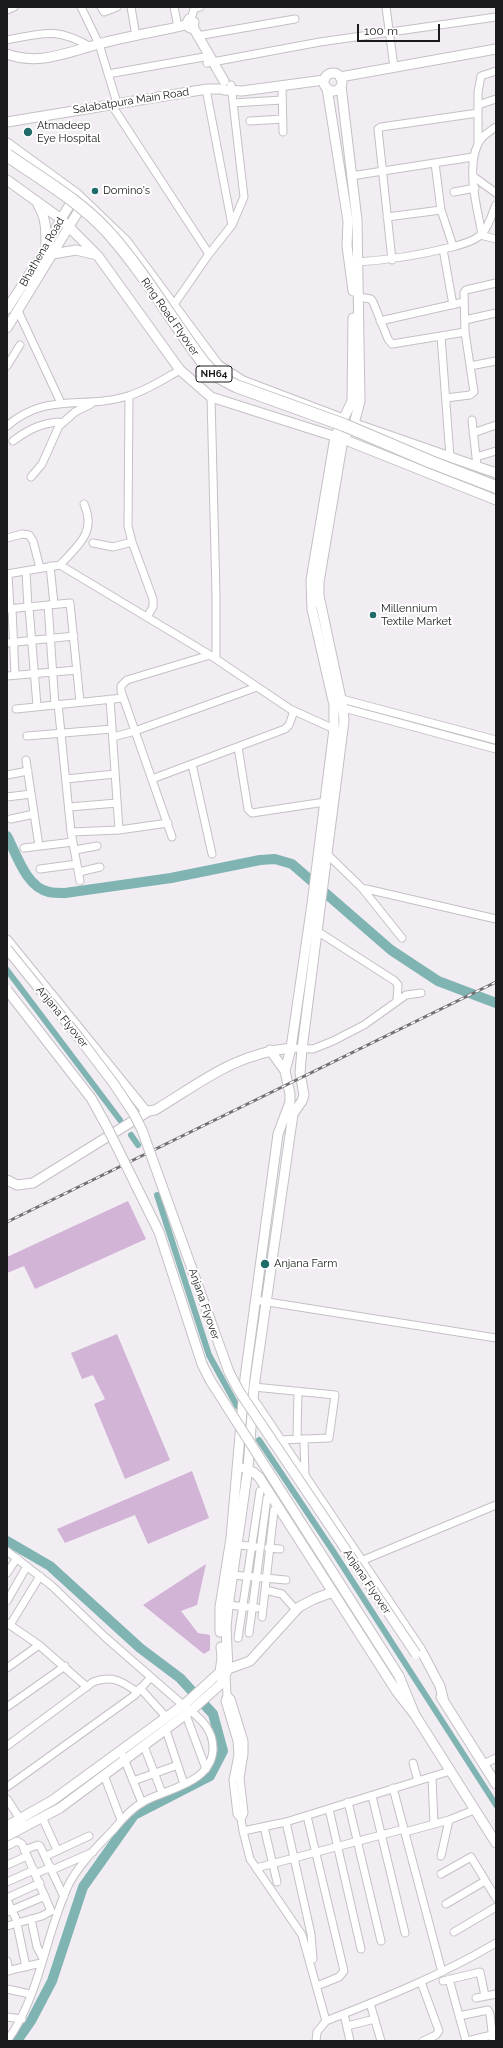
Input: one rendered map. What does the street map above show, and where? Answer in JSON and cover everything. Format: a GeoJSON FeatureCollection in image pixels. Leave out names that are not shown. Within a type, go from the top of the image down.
{"type":"FeatureCollection","features":[{"type":"Feature","properties":{"kind":"highway","name":"Ring Road Flyover"},"geometry":{"type":"LineString","coordinates":[[7,155],[85,210],[108,232],[132,262],[203,362],[214,375],[236,386],[344,425],[431,462],[496,487]]}},
{"type":"Feature","properties":{"kind":"highway","name":"Ring Road Flyover"},"geometry":{"type":"LineString","coordinates":[[7,163],[80,216],[103,236],[127,266],[198,367],[210,380],[233,392],[342,432],[496,494]]}},
{"type":"Feature","properties":{"kind":"main road"},"geometry":{"type":"LineString","coordinates":[[7,54],[31,60],[49,58],[95,45],[189,27],[224,86]]}},
{"type":"Feature","properties":{"kind":"main road"},"geometry":{"type":"LineString","coordinates":[[326,84],[335,91],[341,81],[394,67],[496,52]]}},
{"type":"Feature","properties":{"kind":"main road"},"geometry":{"type":"LineString","coordinates":[[285,1072],[316,904],[344,721],[338,702],[319,596],[339,438],[353,394],[351,350],[354,298],[347,246],[348,222],[326,84],[327,75],[333,73],[341,81],[357,220],[360,401],[354,424],[339,438]]}},
{"type":"Feature","properties":{"kind":"main road","name":"Salabatpura Main Road"},"geometry":{"type":"LineString","coordinates":[[7,122],[114,103],[224,86],[242,91],[326,84]]}},
{"type":"Feature","properties":{"kind":"main road"},"geometry":{"type":"LineString","coordinates":[[7,143],[77,194],[126,241],[172,306],[218,365],[243,382],[354,424],[450,457],[476,462],[496,474]]}},
{"type":"Feature","properties":{"kind":"main road"},"geometry":{"type":"LineString","coordinates":[[7,180],[61,219],[98,256],[180,370],[211,397],[339,438],[496,500]]}},
{"type":"Feature","properties":{"kind":"main road","name":"Bhathena Road"},"geometry":{"type":"LineString","coordinates":[[7,309],[49,251],[61,219],[77,194]]}},
{"type":"Feature","properties":{"kind":"main road"},"geometry":{"type":"LineString","coordinates":[[35,201],[43,213],[49,251]]}},
{"type":"Feature","properties":{"kind":"main road"},"geometry":{"type":"LineString","coordinates":[[7,328],[18,311],[49,251],[68,227],[84,201]]}},
{"type":"Feature","properties":{"kind":"main road"},"geometry":{"type":"LineString","coordinates":[[49,251],[76,250],[98,256]]}},
{"type":"Feature","properties":{"kind":"main road"},"geometry":{"type":"LineString","coordinates":[[324,856],[325,802],[338,702]]}},
{"type":"Feature","properties":{"kind":"main road"},"geometry":{"type":"LineString","coordinates":[[222,1674],[228,1605],[233,1575],[238,1468],[249,1386],[265,1301],[293,1114],[302,1101],[304,1095],[300,1073],[317,931],[316,904]]}},
{"type":"Feature","properties":{"kind":"main road"},"geometry":{"type":"LineString","coordinates":[[7,940],[141,1106],[149,1111]]}},
{"type":"Feature","properties":{"kind":"main road","name":"Anjana Flyover"},"geometry":{"type":"LineString","coordinates":[[7,949],[80,1038],[134,1114],[142,1130],[229,1372],[239,1391],[416,1654],[444,1702]]}},
{"type":"Feature","properties":{"kind":"main road","name":"Anjana Flyover"},"geometry":{"type":"LineString","coordinates":[[7,990],[91,1098],[159,1232],[202,1364],[210,1380],[399,1676],[415,1715]]}},
{"type":"Feature","properties":{"kind":"main road"},"geometry":{"type":"LineString","coordinates":[[7,1180],[17,1185],[33,1183],[149,1111],[236,1061],[270,1050],[290,1048]]}},
{"type":"Feature","properties":{"kind":"main road"},"geometry":{"type":"LineString","coordinates":[[270,1050],[285,1072],[290,1094],[290,1102],[278,1134],[255,1300],[249,1386],[253,1399],[421,1650],[440,1686],[444,1702],[496,1784]]}},
{"type":"Feature","properties":{"kind":"main road"},"geometry":{"type":"LineString","coordinates":[[222,1674],[220,1607],[234,1544],[248,1468],[253,1399]]}},
{"type":"Feature","properties":{"kind":"main road"},"geometry":{"type":"LineString","coordinates":[[238,1468],[248,1468],[259,1478],[397,1692],[415,1715],[496,1843]]}},
{"type":"Feature","properties":{"kind":"main road"},"geometry":{"type":"LineString","coordinates":[[7,1826],[42,1817],[60,1808],[166,1730],[222,1674],[252,1659],[296,1610],[309,1601],[333,1592]]}},
{"type":"Feature","properties":{"kind":"main road"},"geometry":{"type":"LineString","coordinates":[[7,1836],[22,1823],[166,1717],[188,1709]]}},
{"type":"Feature","properties":{"kind":"street"},"geometry":{"type":"LineString","coordinates":[[7,10],[14,7]]}},
{"type":"Feature","properties":{"kind":"street"},"geometry":{"type":"LineString","coordinates":[[81,7],[95,45],[108,74],[114,103],[209,254]]}},
{"type":"Feature","properties":{"kind":"street"},"geometry":{"type":"LineString","coordinates":[[101,7],[104,12],[117,7]]}},
{"type":"Feature","properties":{"kind":"street"},"geometry":{"type":"LineString","coordinates":[[131,7],[136,36]]}},
{"type":"Feature","properties":{"kind":"street"},"geometry":{"type":"LineString","coordinates":[[174,7],[189,27]]}},
{"type":"Feature","properties":{"kind":"street"},"geometry":{"type":"LineString","coordinates":[[189,27],[194,9],[200,7]]}},
{"type":"Feature","properties":{"kind":"street"},"geometry":{"type":"LineString","coordinates":[[386,7],[394,67]]}},
{"type":"Feature","properties":{"kind":"street"},"geometry":{"type":"LineString","coordinates":[[108,74],[208,61],[320,42],[496,17]]}},
{"type":"Feature","properties":{"kind":"street"},"geometry":{"type":"LineString","coordinates":[[189,27],[295,19]]}},
{"type":"Feature","properties":{"kind":"street"},"geometry":{"type":"LineString","coordinates":[[7,40],[53,33],[73,36],[95,45]]}},
{"type":"Feature","properties":{"kind":"street"},"geometry":{"type":"LineString","coordinates":[[478,143],[478,105],[481,76],[496,71]]}},
{"type":"Feature","properties":{"kind":"street"},"geometry":{"type":"LineString","coordinates":[[172,306],[209,254],[232,225],[245,194],[233,103],[224,86]]}},
{"type":"Feature","properties":{"kind":"street"},"geometry":{"type":"LineString","coordinates":[[282,87],[283,132]]}},
{"type":"Feature","properties":{"kind":"street"},"geometry":{"type":"LineString","coordinates":[[206,89],[232,225]]}},
{"type":"Feature","properties":{"kind":"street"},"geometry":{"type":"LineString","coordinates":[[478,105],[496,99]]}},
{"type":"Feature","properties":{"kind":"street"},"geometry":{"type":"LineString","coordinates":[[233,103],[282,100]]}},
{"type":"Feature","properties":{"kind":"street"},"geometry":{"type":"LineString","coordinates":[[392,260],[377,132],[381,127],[478,113]]}},
{"type":"Feature","properties":{"kind":"street"},"geometry":{"type":"LineString","coordinates":[[250,121],[283,119]]}},
{"type":"Feature","properties":{"kind":"street"},"geometry":{"type":"LineString","coordinates":[[481,234],[475,188],[473,157],[478,143],[484,135],[496,127]]}},
{"type":"Feature","properties":{"kind":"street"},"geometry":{"type":"LineString","coordinates":[[351,176],[381,170],[473,157]]}},
{"type":"Feature","properties":{"kind":"street"},"geometry":{"type":"LineString","coordinates":[[435,163],[441,210],[453,246]]}},
{"type":"Feature","properties":{"kind":"street"},"geometry":{"type":"LineString","coordinates":[[474,177],[496,193]]}},
{"type":"Feature","properties":{"kind":"street"},"geometry":{"type":"LineString","coordinates":[[454,192],[475,188]]}},
{"type":"Feature","properties":{"kind":"street"},"geometry":{"type":"LineString","coordinates":[[357,262],[392,260],[443,249],[470,241],[481,234],[496,205]]}},
{"type":"Feature","properties":{"kind":"street"},"geometry":{"type":"LineString","coordinates":[[387,217],[441,210]]}},
{"type":"Feature","properties":{"kind":"street"},"geometry":{"type":"LineString","coordinates":[[481,234],[496,239]]}},
{"type":"Feature","properties":{"kind":"street"},"geometry":{"type":"LineString","coordinates":[[443,249],[453,304]]}},
{"type":"Feature","properties":{"kind":"street"},"geometry":{"type":"LineString","coordinates":[[446,398],[470,395],[474,392],[465,332],[464,293],[466,290],[496,283]]}},
{"type":"Feature","properties":{"kind":"street"},"geometry":{"type":"LineString","coordinates":[[358,297],[371,299],[388,339],[392,344],[465,332]]}},
{"type":"Feature","properties":{"kind":"street"},"geometry":{"type":"LineString","coordinates":[[380,321],[464,302]]}},
{"type":"Feature","properties":{"kind":"street"},"geometry":{"type":"LineString","coordinates":[[18,311],[61,403]]}},
{"type":"Feature","properties":{"kind":"street"},"geometry":{"type":"LineString","coordinates":[[465,320],[496,313]]}},
{"type":"Feature","properties":{"kind":"street"},"geometry":{"type":"LineString","coordinates":[[441,336],[450,457]]}},
{"type":"Feature","properties":{"kind":"street"},"geometry":{"type":"LineString","coordinates":[[7,366],[20,345]]}},
{"type":"Feature","properties":{"kind":"street"},"geometry":{"type":"LineString","coordinates":[[470,366],[496,361]]}},
{"type":"Feature","properties":{"kind":"street"},"geometry":{"type":"LineString","coordinates":[[7,426],[40,406],[61,403],[94,402],[129,396],[180,370]]}},
{"type":"Feature","properties":{"kind":"street"},"geometry":{"type":"LineString","coordinates":[[129,396],[127,512],[132,542],[153,599],[153,607],[147,617]]}},
{"type":"Feature","properties":{"kind":"street"},"geometry":{"type":"LineString","coordinates":[[211,397],[216,594],[213,657]]}},
{"type":"Feature","properties":{"kind":"street"},"geometry":{"type":"LineString","coordinates":[[31,477],[42,464],[59,426],[75,412],[94,402]]}},
{"type":"Feature","properties":{"kind":"street"},"geometry":{"type":"LineString","coordinates":[[7,415],[13,421]]}},
{"type":"Feature","properties":{"kind":"street"},"geometry":{"type":"LineString","coordinates":[[472,420],[476,462],[496,451]]}},
{"type":"Feature","properties":{"kind":"street"},"geometry":{"type":"LineString","coordinates":[[14,441],[27,431],[41,425],[63,422]]}},
{"type":"Feature","properties":{"kind":"street"},"geometry":{"type":"LineString","coordinates":[[473,433],[496,425]]}},
{"type":"Feature","properties":{"kind":"street"},"geometry":{"type":"LineString","coordinates":[[60,565],[87,533],[88,515],[84,504]]}},
{"type":"Feature","properties":{"kind":"street"},"geometry":{"type":"LineString","coordinates":[[7,538],[22,534],[29,535],[33,541],[40,568]]}},
{"type":"Feature","properties":{"kind":"street"},"geometry":{"type":"LineString","coordinates":[[93,544],[113,547],[132,542]]}},
{"type":"Feature","properties":{"kind":"street"},"geometry":{"type":"LineString","coordinates":[[15,675],[10,643],[8,574],[60,565],[213,657],[294,711],[334,729]]}},
{"type":"Feature","properties":{"kind":"street"},"geometry":{"type":"LineString","coordinates":[[50,566],[50,639],[52,672],[56,705],[62,734],[71,832],[80,881]]}},
{"type":"Feature","properties":{"kind":"street"},"geometry":{"type":"LineString","coordinates":[[26,572],[37,706]]}},
{"type":"Feature","properties":{"kind":"street"},"geometry":{"type":"LineString","coordinates":[[10,609],[68,602],[71,605],[80,702]]}},
{"type":"Feature","properties":{"kind":"street"},"geometry":{"type":"LineString","coordinates":[[10,643],[74,636]]}},
{"type":"Feature","properties":{"kind":"street"},"geometry":{"type":"LineString","coordinates":[[172,837],[120,686],[127,680],[213,657]]}},
{"type":"Feature","properties":{"kind":"street"},"geometry":{"type":"LineString","coordinates":[[7,676],[78,670]]}},
{"type":"Feature","properties":{"kind":"street"},"geometry":{"type":"LineString","coordinates":[[113,737],[135,731],[257,687]]}},
{"type":"Feature","properties":{"kind":"street"},"geometry":{"type":"LineString","coordinates":[[16,709],[123,698]]}},
{"type":"Feature","properties":{"kind":"street"},"geometry":{"type":"LineString","coordinates":[[110,699],[119,830]]}},
{"type":"Feature","properties":{"kind":"street"},"geometry":{"type":"LineString","coordinates":[[338,702],[496,740]]}},
{"type":"Feature","properties":{"kind":"street"},"geometry":{"type":"LineString","coordinates":[[338,702],[496,750]]}},
{"type":"Feature","properties":{"kind":"street"},"geometry":{"type":"LineString","coordinates":[[152,779],[285,729],[290,725],[294,711]]}},
{"type":"Feature","properties":{"kind":"street"},"geometry":{"type":"LineString","coordinates":[[27,736],[62,734],[112,728]]}},
{"type":"Feature","properties":{"kind":"street"},"geometry":{"type":"LineString","coordinates":[[238,747],[248,809],[252,813],[325,802]]}},
{"type":"Feature","properties":{"kind":"street"},"geometry":{"type":"LineString","coordinates":[[26,760],[39,846]]}},
{"type":"Feature","properties":{"kind":"street"},"geometry":{"type":"LineString","coordinates":[[192,764],[212,854]]}},
{"type":"Feature","properties":{"kind":"street"},"geometry":{"type":"LineString","coordinates":[[7,775],[28,771]]}},
{"type":"Feature","properties":{"kind":"street"},"geometry":{"type":"LineString","coordinates":[[66,779],[115,774]]}},
{"type":"Feature","properties":{"kind":"street"},"geometry":{"type":"LineString","coordinates":[[7,797],[31,794]]}},
{"type":"Feature","properties":{"kind":"street"},"geometry":{"type":"LineString","coordinates":[[69,806],[117,803]]}},
{"type":"Feature","properties":{"kind":"street"},"geometry":{"type":"LineString","coordinates":[[11,819],[34,814]]}},
{"type":"Feature","properties":{"kind":"street"},"geometry":{"type":"LineString","coordinates":[[71,832],[119,830],[168,823]]}},
{"type":"Feature","properties":{"kind":"street"},"geometry":{"type":"LineString","coordinates":[[24,848],[39,846],[97,846]]}},
{"type":"Feature","properties":{"kind":"street"},"geometry":{"type":"LineString","coordinates":[[324,856],[362,888],[402,938]]}},
{"type":"Feature","properties":{"kind":"street"},"geometry":{"type":"LineString","coordinates":[[40,869],[77,864]]}},
{"type":"Feature","properties":{"kind":"street"},"geometry":{"type":"LineString","coordinates":[[79,872],[100,867]]}},
{"type":"Feature","properties":{"kind":"street"},"geometry":{"type":"LineString","coordinates":[[362,888],[496,919]]}},
{"type":"Feature","properties":{"kind":"street"},"geometry":{"type":"LineString","coordinates":[[317,931],[395,981],[398,986],[397,1000]]}},
{"type":"Feature","properties":{"kind":"street"},"geometry":{"type":"LineString","coordinates":[[290,1048],[313,1049],[333,1041],[364,1025],[406,995],[421,993]]}},
{"type":"Feature","properties":{"kind":"street"},"geometry":{"type":"LineString","coordinates":[[255,1300],[496,1338]]}},
{"type":"Feature","properties":{"kind":"street"},"geometry":{"type":"LineString","coordinates":[[249,1386],[333,1394],[336,1397],[329,1438],[280,1440]]}},
{"type":"Feature","properties":{"kind":"street"},"geometry":{"type":"LineString","coordinates":[[298,1391],[300,1439],[305,1478]]}},
{"type":"Feature","properties":{"kind":"street"},"geometry":{"type":"LineString","coordinates":[[238,1638],[260,1490]]}},
{"type":"Feature","properties":{"kind":"street"},"geometry":{"type":"LineString","coordinates":[[249,1633],[267,1498]]}},
{"type":"Feature","properties":{"kind":"street"},"geometry":{"type":"LineString","coordinates":[[361,1561],[496,1505]]}},
{"type":"Feature","properties":{"kind":"street"},"geometry":{"type":"LineString","coordinates":[[262,1617],[271,1548],[274,1510]]}},
{"type":"Feature","properties":{"kind":"street"},"geometry":{"type":"LineString","coordinates":[[234,1544],[280,1549]]}},
{"type":"Feature","properties":{"kind":"street"},"geometry":{"type":"LineString","coordinates":[[7,1551],[40,1576],[105,1637],[204,1722],[211,1734],[213,1750],[206,1769],[198,1776],[142,1803],[121,1820],[93,1852],[69,1885],[22,2019],[7,2041]]}},
{"type":"Feature","properties":{"kind":"street"},"geometry":{"type":"LineString","coordinates":[[7,1573],[17,1558]]}},
{"type":"Feature","properties":{"kind":"street"},"geometry":{"type":"LineString","coordinates":[[7,1601],[27,1566]]}},
{"type":"Feature","properties":{"kind":"street"},"geometry":{"type":"LineString","coordinates":[[233,1575],[286,1580]]}},
{"type":"Feature","properties":{"kind":"street"},"geometry":{"type":"LineString","coordinates":[[40,1576],[8,1624],[39,1645],[65,1666],[87,1687]]}},
{"type":"Feature","properties":{"kind":"street"},"geometry":{"type":"LineString","coordinates":[[266,1590],[282,1594],[296,1610]]}},
{"type":"Feature","properties":{"kind":"street"},"geometry":{"type":"LineString","coordinates":[[228,1605],[263,1608]]}},
{"type":"Feature","properties":{"kind":"street"},"geometry":{"type":"LineString","coordinates":[[7,1668],[39,1645]]}},
{"type":"Feature","properties":{"kind":"street"},"geometry":{"type":"LineString","coordinates":[[7,1707],[65,1666]]}},
{"type":"Feature","properties":{"kind":"street"},"geometry":{"type":"LineString","coordinates":[[222,1674],[227,1695],[231,1699],[244,1741],[244,1754],[240,1778],[244,1813],[241,1819],[250,1859],[302,1934],[326,2021]]}},
{"type":"Feature","properties":{"kind":"street"},"geometry":{"type":"LineString","coordinates":[[7,1787],[139,1690],[151,1677]]}},
{"type":"Feature","properties":{"kind":"street"},"geometry":{"type":"LineString","coordinates":[[7,1746],[93,1682],[109,1678],[124,1682],[139,1690],[166,1717]]}},
{"type":"Feature","properties":{"kind":"street"},"geometry":{"type":"LineString","coordinates":[[188,1709],[206,1769]]}},
{"type":"Feature","properties":{"kind":"street"},"geometry":{"type":"LineString","coordinates":[[166,1730],[184,1784]]}},
{"type":"Feature","properties":{"kind":"street"},"geometry":{"type":"LineString","coordinates":[[144,1746],[162,1794]]}},
{"type":"Feature","properties":{"kind":"street"},"geometry":{"type":"LineString","coordinates":[[120,1751],[142,1803]]}},
{"type":"Feature","properties":{"kind":"street"},"geometry":{"type":"LineString","coordinates":[[484,1764],[496,1758]]}},
{"type":"Feature","properties":{"kind":"street"},"geometry":{"type":"LineString","coordinates":[[413,1763],[418,1781]]}},
{"type":"Feature","properties":{"kind":"street"},"geometry":{"type":"LineString","coordinates":[[133,1781],[178,1765]]}},
{"type":"Feature","properties":{"kind":"street"},"geometry":{"type":"LineString","coordinates":[[243,1831],[264,1828],[307,1816],[450,1771]]}},
{"type":"Feature","properties":{"kind":"street"},"geometry":{"type":"LineString","coordinates":[[104,1775],[121,1820]]}},
{"type":"Feature","properties":{"kind":"street"},"geometry":{"type":"LineString","coordinates":[[432,1777],[434,1824]]}},
{"type":"Feature","properties":{"kind":"street"},"geometry":{"type":"LineString","coordinates":[[393,1788],[442,1972]]}},
{"type":"Feature","properties":{"kind":"street"},"geometry":{"type":"LineString","coordinates":[[372,1796],[405,1934]]}},
{"type":"Feature","properties":{"kind":"street"},"geometry":{"type":"LineString","coordinates":[[7,1799],[22,1823]]}},
{"type":"Feature","properties":{"kind":"street"},"geometry":{"type":"LineString","coordinates":[[348,1802],[381,1941]]}},
{"type":"Feature","properties":{"kind":"street"},"geometry":{"type":"LineString","coordinates":[[329,1809],[361,1949]]}},
{"type":"Feature","properties":{"kind":"street"},"geometry":{"type":"LineString","coordinates":[[256,1868],[357,1841],[434,1824],[474,1810]]}},
{"type":"Feature","properties":{"kind":"street"},"geometry":{"type":"LineString","coordinates":[[307,1816],[344,1971],[339,1977],[317,1986]]}},
{"type":"Feature","properties":{"kind":"street"},"geometry":{"type":"LineString","coordinates":[[42,1817],[58,1850]]}},
{"type":"Feature","properties":{"kind":"street"},"geometry":{"type":"LineString","coordinates":[[441,1856],[449,1820]]}},
{"type":"Feature","properties":{"kind":"street"},"geometry":{"type":"LineString","coordinates":[[286,1822],[311,1934],[312,1967]]}},
{"type":"Feature","properties":{"kind":"street"},"geometry":{"type":"LineString","coordinates":[[264,1828],[277,1882]]}},
{"type":"Feature","properties":{"kind":"street"},"geometry":{"type":"LineString","coordinates":[[46,1856],[89,1836]]}},
{"type":"Feature","properties":{"kind":"street"},"geometry":{"type":"LineString","coordinates":[[7,1846],[19,1842],[26,1853],[40,1883],[51,1911],[50,1913],[7,1926]]}},
{"type":"Feature","properties":{"kind":"street"},"geometry":{"type":"LineString","coordinates":[[7,1865],[38,1845],[42,1847],[64,1897]]}},
{"type":"Feature","properties":{"kind":"street"},"geometry":{"type":"LineString","coordinates":[[7,1882],[34,1872],[51,1868],[93,1852]]}},
{"type":"Feature","properties":{"kind":"street"},"geometry":{"type":"LineString","coordinates":[[441,1874],[471,1857],[496,1898]]}},
{"type":"Feature","properties":{"kind":"street"},"geometry":{"type":"LineString","coordinates":[[446,1904],[485,1881]]}},
{"type":"Feature","properties":{"kind":"street"},"geometry":{"type":"LineString","coordinates":[[26,1967],[17,1923],[9,1911],[7,1899],[40,1883]]}},
{"type":"Feature","properties":{"kind":"street"},"geometry":{"type":"LineString","coordinates":[[9,1911],[45,1896]]}},
{"type":"Feature","properties":{"kind":"street"},"geometry":{"type":"LineString","coordinates":[[454,1932],[496,1907]]}},
{"type":"Feature","properties":{"kind":"street"},"geometry":{"type":"LineString","coordinates":[[31,1919],[37,1947],[42,1960]]}},
{"type":"Feature","properties":{"kind":"street"},"geometry":{"type":"LineString","coordinates":[[316,2041],[317,2032],[326,2021],[421,1982],[455,1966],[496,1943]]}},
{"type":"Feature","properties":{"kind":"street"},"geometry":{"type":"LineString","coordinates":[[7,1961],[8,1971],[26,1967],[42,1960]]}},
{"type":"Feature","properties":{"kind":"street"},"geometry":{"type":"LineString","coordinates":[[455,1966],[458,1977]]}},
{"type":"Feature","properties":{"kind":"street"},"geometry":{"type":"LineString","coordinates":[[459,2016],[488,2010],[490,2014],[493,2038],[466,2041],[446,1980],[480,1972],[485,1996]]}},
{"type":"Feature","properties":{"kind":"street"},"geometry":{"type":"LineString","coordinates":[[421,1982],[439,2028],[438,2033],[427,2040]]}},
{"type":"Feature","properties":{"kind":"street"},"geometry":{"type":"LineString","coordinates":[[8,1991],[30,1994]]}},
{"type":"Feature","properties":{"kind":"street"},"geometry":{"type":"LineString","coordinates":[[476,1998],[496,1994]]}},
{"type":"Feature","properties":{"kind":"street"},"geometry":{"type":"LineString","coordinates":[[370,2003],[380,2041]]}},
{"type":"Feature","properties":{"kind":"street"},"geometry":{"type":"LineString","coordinates":[[344,2014],[350,2041]]}},
{"type":"Feature","properties":{"kind":"street"},"geometry":{"type":"LineString","coordinates":[[7,2016],[22,2019]]}},
{"type":"Feature","properties":{"kind":"street"},"geometry":{"type":"LineString","coordinates":[[347,2026],[375,2019]]}},
{"type":"Feature","properties":{"kind":"shaded area"},"geometry":{"type":"Polygon","coordinates":[[[128,1201],[146,1239],[35,1289],[24,1266],[7,1273],[7,1257],[128,1201]]]}},
{"type":"Feature","properties":{"kind":"shaded area"},"geometry":{"type":"Polygon","coordinates":[[[117,1334],[170,1460],[125,1479],[94,1404],[105,1399],[93,1375],[82,1379],[71,1353],[117,1334]]]}},
{"type":"Feature","properties":{"kind":"shaded area"},"geometry":{"type":"Polygon","coordinates":[[[192,1471],[209,1518],[148,1544],[135,1515],[65,1543],[57,1529],[192,1471]]]}},
{"type":"Feature","properties":{"kind":"shaded area"},"geometry":{"type":"Polygon","coordinates":[[[206,1564],[197,1605],[181,1611],[198,1633],[210,1635],[210,1650],[204,1654],[143,1605],[206,1564]]]}},
{"type":"Feature","properties":{"kind":"waterway"},"geometry":{"type":"LineString","coordinates":[[7,836],[28,877],[41,889],[53,893],[65,893],[171,878],[260,860],[275,859],[292,864],[391,950],[438,981],[496,1003]]}},
{"type":"Feature","properties":{"kind":"waterway"},"geometry":{"type":"LineString","coordinates":[[7,970],[120,1120]]}},
{"type":"Feature","properties":{"kind":"waterway"},"geometry":{"type":"LineString","coordinates":[[131,1135],[138,1145]]}},
{"type":"Feature","properties":{"kind":"waterway"},"geometry":{"type":"LineString","coordinates":[[157,1195],[209,1355],[237,1406]]}},
{"type":"Feature","properties":{"kind":"waterway"},"geometry":{"type":"LineString","coordinates":[[259,1440],[333,1551],[496,1805]]}},
{"type":"Feature","properties":{"kind":"waterway"},"geometry":{"type":"LineString","coordinates":[[7,1541],[50,1566],[140,1648],[180,1678],[213,1714],[223,1751],[210,1776],[134,1815],[83,1887],[52,1981],[31,2021],[17,2041]]}},
{"type":"Feature","properties":{"kind":"railway"},"geometry":{"type":"LineString","coordinates":[[7,1222],[496,982]]}},
{"type":"Feature","properties":{"kind":"place","name":"Atmadeep Eye Hospital"},"geometry":{"type":"Point","coordinates":[28,132]}},
{"type":"Feature","properties":{"kind":"place","name":"Domino's"},"geometry":{"type":"Point","coordinates":[95,191]}},
{"type":"Feature","properties":{"kind":"place","name":"Millennium Textile Market"},"geometry":{"type":"Point","coordinates":[373,615]}},
{"type":"Feature","properties":{"kind":"place","name":"Anjana Farm"},"geometry":{"type":"Point","coordinates":[265,1264]}}]}
